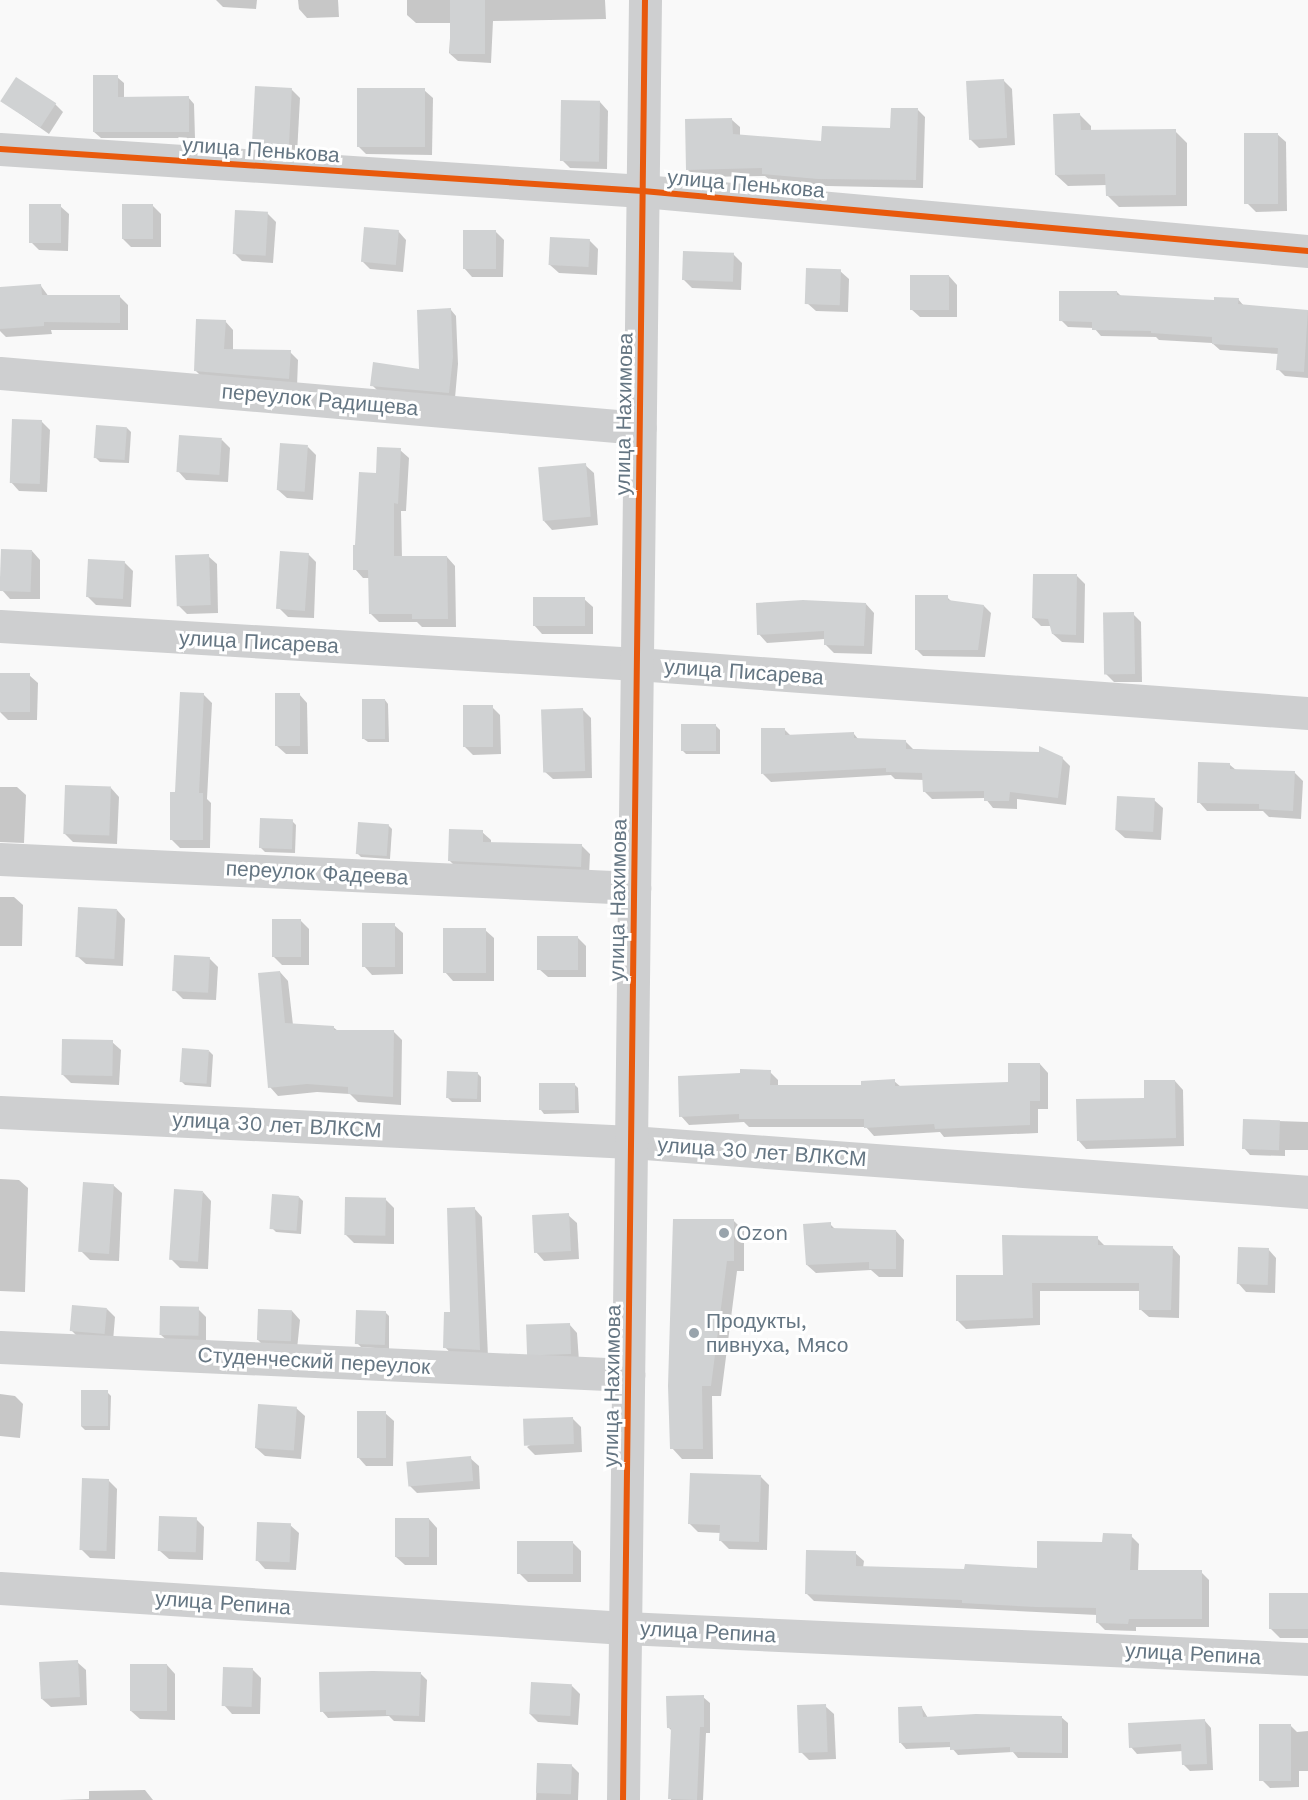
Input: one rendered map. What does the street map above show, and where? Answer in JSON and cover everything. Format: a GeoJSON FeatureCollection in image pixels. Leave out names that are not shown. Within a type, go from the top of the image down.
{"type":"FeatureCollection","features":[{"type":"Feature","properties":{"kind":"street","name":"улица Нахимова"},"geometry":{"type":"LineString","coordinates":[[623,1800],[645,0]]}},
{"type":"Feature","properties":{"kind":"street","name":"улица Пенькова"},"geometry":{"type":"LineString","coordinates":[[0,149],[643,191],[1308,250]]}},
{"type":"Feature","properties":{"kind":"street","name":"переулок Радищева"},"geometry":{"type":"LineString","coordinates":[[0,373],[640,428]]}},
{"type":"Feature","properties":{"kind":"street","name":"улица Писарева"},"geometry":{"type":"LineString","coordinates":[[0,627],[637,664],[1308,713]]}},
{"type":"Feature","properties":{"kind":"street","name":"переулок Фадеева"},"geometry":{"type":"LineString","coordinates":[[0,859],[634,888]]}},
{"type":"Feature","properties":{"kind":"street","name":"улица 30 лет ВЛКСМ"},"geometry":{"type":"LineString","coordinates":[[0,1112],[631,1142],[1308,1192]]}},
{"type":"Feature","properties":{"kind":"street","name":"Студенческий переулок"},"geometry":{"type":"LineString","coordinates":[[0,1347],[628,1375]]}},
{"type":"Feature","properties":{"kind":"street","name":"улица Репина"},"geometry":{"type":"LineString","coordinates":[[0,1588],[625,1628],[1308,1659]]}},
{"type":"Feature","properties":{"kind":"building"},"geometry":{"type":"Polygon","coordinates":[[[450,0],[485,0],[485,54],[450,54],[450,0]]]}},
{"type":"Feature","properties":{"kind":"building"},"geometry":{"type":"Polygon","coordinates":[[[93,75],[118,75],[118,97],[189,96],[189,132],[93,132],[93,75]]]}},
{"type":"Feature","properties":{"kind":"building"},"geometry":{"type":"Polygon","coordinates":[[[16,77],[56,103],[40,127],[0,101],[16,77]]]}},
{"type":"Feature","properties":{"kind":"building"},"geometry":{"type":"Polygon","coordinates":[[[1004,79],[1007,138],[969,140],[966,81],[1004,79]]]}},
{"type":"Feature","properties":{"kind":"building"},"geometry":{"type":"Polygon","coordinates":[[[255,86],[292,88],[289,147],[252,145],[255,86]]]}},
{"type":"Feature","properties":{"kind":"building"},"geometry":{"type":"Polygon","coordinates":[[[357,88],[425,88],[425,147],[357,147],[357,88]]]}},
{"type":"Feature","properties":{"kind":"building"},"geometry":{"type":"Polygon","coordinates":[[[561,100],[600,101],[599,162],[560,161],[561,100]]]}},
{"type":"Feature","properties":{"kind":"building"},"geometry":{"type":"Polygon","coordinates":[[[891,108],[918,108],[916,180],[818,179],[762,174],[762,168],[686,170],[685,119],[732,118],[733,134],[821,141],[822,126],[890,128],[891,108]]]}},
{"type":"Feature","properties":{"kind":"building"},"geometry":{"type":"Polygon","coordinates":[[[1080,113],[1081,130],[1176,129],[1176,195],[1106,196],[1105,174],[1055,175],[1053,114],[1080,113]]]}},
{"type":"Feature","properties":{"kind":"building"},"geometry":{"type":"Polygon","coordinates":[[[1244,133],[1278,133],[1278,204],[1244,204],[1244,133]]]}},
{"type":"Feature","properties":{"kind":"building"},"geometry":{"type":"Polygon","coordinates":[[[29,204],[61,204],[61,243],[29,243],[29,204]]]}},
{"type":"Feature","properties":{"kind":"building"},"geometry":{"type":"Polygon","coordinates":[[[122,204],[153,204],[153,239],[122,239],[122,204]]]}},
{"type":"Feature","properties":{"kind":"building"},"geometry":{"type":"Polygon","coordinates":[[[235,210],[268,212],[266,256],[233,254],[235,210]]]}},
{"type":"Feature","properties":{"kind":"building"},"geometry":{"type":"Polygon","coordinates":[[[364,227],[399,230],[396,265],[361,262],[364,227]]]}},
{"type":"Feature","properties":{"kind":"building"},"geometry":{"type":"Polygon","coordinates":[[[463,230],[496,230],[496,269],[463,269],[463,230]]]}},
{"type":"Feature","properties":{"kind":"building"},"geometry":{"type":"Polygon","coordinates":[[[550,237],[590,239],[588,267],[549,265],[550,237]]]}},
{"type":"Feature","properties":{"kind":"building"},"geometry":{"type":"Polygon","coordinates":[[[683,251],[734,253],[733,282],[682,280],[683,251]]]}},
{"type":"Feature","properties":{"kind":"building"},"geometry":{"type":"Polygon","coordinates":[[[806,268],[841,269],[840,305],[805,304],[806,268]]]}},
{"type":"Feature","properties":{"kind":"building"},"geometry":{"type":"Polygon","coordinates":[[[910,275],[949,275],[949,310],[910,310],[910,275]]]}},
{"type":"Feature","properties":{"kind":"building"},"geometry":{"type":"Polygon","coordinates":[[[41,284],[42,295],[120,295],[120,323],[44,322],[44,326],[0,329],[0,287],[41,284]]]}},
{"type":"Feature","properties":{"kind":"building"},"geometry":{"type":"Polygon","coordinates":[[[1059,291],[1117,291],[1117,295],[1214,300],[1214,297],[1239,298],[1238,304],[1308,310],[1304,372],[1276,370],[1278,348],[1212,344],[1212,337],[1151,333],[1151,331],[1092,330],[1092,322],[1059,321],[1059,291]]]}},
{"type":"Feature","properties":{"kind":"building"},"geometry":{"type":"Polygon","coordinates":[[[451,308],[453,357],[449,393],[370,386],[373,362],[419,369],[417,310],[451,308]]]}},
{"type":"Feature","properties":{"kind":"building"},"geometry":{"type":"Polygon","coordinates":[[[196,319],[226,320],[224,349],[291,350],[289,379],[194,371],[196,319]]]}},
{"type":"Feature","properties":{"kind":"building"},"geometry":{"type":"Polygon","coordinates":[[[12,419],[42,420],[40,484],[10,483],[12,419]]]}},
{"type":"Feature","properties":{"kind":"building"},"geometry":{"type":"Polygon","coordinates":[[[96,425],[127,427],[125,460],[94,458],[96,425]]]}},
{"type":"Feature","properties":{"kind":"building"},"geometry":{"type":"Polygon","coordinates":[[[179,435],[222,438],[219,475],[176,472],[179,435]]]}},
{"type":"Feature","properties":{"kind":"building"},"geometry":{"type":"Polygon","coordinates":[[[280,443],[308,445],[305,492],[277,490],[280,443]]]}},
{"type":"Feature","properties":{"kind":"building"},"geometry":{"type":"Polygon","coordinates":[[[377,447],[401,448],[398,504],[394,503],[394,556],[447,556],[448,619],[412,619],[412,614],[369,614],[368,570],[353,570],[353,545],[355,545],[359,472],[376,473],[377,447]]]}},
{"type":"Feature","properties":{"kind":"building"},"geometry":{"type":"Polygon","coordinates":[[[586,463],[591,517],[543,521],[538,467],[586,463]]]}},
{"type":"Feature","properties":{"kind":"building"},"geometry":{"type":"Polygon","coordinates":[[[1,549],[32,550],[31,592],[0,591],[1,549]]]}},
{"type":"Feature","properties":{"kind":"building"},"geometry":{"type":"Polygon","coordinates":[[[280,551],[309,553],[305,611],[276,609],[280,551]]]}},
{"type":"Feature","properties":{"kind":"building"},"geometry":{"type":"Polygon","coordinates":[[[209,554],[211,605],[177,606],[175,555],[209,554]]]}},
{"type":"Feature","properties":{"kind":"building"},"geometry":{"type":"Polygon","coordinates":[[[88,559],[125,561],[123,599],[86,597],[88,559]]]}},
{"type":"Feature","properties":{"kind":"building"},"geometry":{"type":"Polygon","coordinates":[[[1033,574],[1077,574],[1076,635],[1052,634],[1048,619],[1032,618],[1033,574]]]}},
{"type":"Feature","properties":{"kind":"building"},"geometry":{"type":"Polygon","coordinates":[[[915,595],[948,595],[948,600],[984,605],[978,650],[915,650],[915,595]]]}},
{"type":"Feature","properties":{"kind":"building"},"geometry":{"type":"Polygon","coordinates":[[[533,597],[585,597],[585,626],[533,626],[533,597]]]}},
{"type":"Feature","properties":{"kind":"building"},"geometry":{"type":"Polygon","coordinates":[[[803,600],[866,603],[864,646],[824,645],[824,631],[757,635],[756,603],[803,600]]]}},
{"type":"Feature","properties":{"kind":"building"},"geometry":{"type":"Polygon","coordinates":[[[1134,612],[1135,674],[1104,675],[1103,613],[1134,612]]]}},
{"type":"Feature","properties":{"kind":"building"},"geometry":{"type":"Polygon","coordinates":[[[0,673],[30,673],[30,712],[0,712],[0,673]]]}},
{"type":"Feature","properties":{"kind":"building"},"geometry":{"type":"Polygon","coordinates":[[[180,692],[204,693],[199,793],[203,793],[203,840],[170,840],[170,792],[175,792],[180,692]]]}},
{"type":"Feature","properties":{"kind":"building"},"geometry":{"type":"Polygon","coordinates":[[[275,693],[300,693],[300,746],[275,746],[275,693]]]}},
{"type":"Feature","properties":{"kind":"building"},"geometry":{"type":"Polygon","coordinates":[[[362,699],[385,699],[385,739],[362,739],[362,699]]]}},
{"type":"Feature","properties":{"kind":"building"},"geometry":{"type":"Polygon","coordinates":[[[463,705],[493,705],[493,747],[463,747],[463,705]]]}},
{"type":"Feature","properties":{"kind":"building"},"geometry":{"type":"Polygon","coordinates":[[[583,708],[585,771],[543,772],[541,709],[583,708]]]}},
{"type":"Feature","properties":{"kind":"building"},"geometry":{"type":"Polygon","coordinates":[[[681,724],[716,724],[716,751],[681,751],[681,724]]]}},
{"type":"Feature","properties":{"kind":"building"},"geometry":{"type":"Polygon","coordinates":[[[761,728],[785,728],[785,735],[854,732],[854,738],[906,740],[906,749],[1039,752],[1039,746],[1063,757],[1058,798],[1010,792],[1009,801],[984,801],[984,791],[923,792],[922,773],[886,772],[886,768],[761,774],[761,728]]]}},
{"type":"Feature","properties":{"kind":"building"},"geometry":{"type":"Polygon","coordinates":[[[1198,762],[1230,763],[1230,769],[1295,771],[1293,811],[1259,809],[1259,804],[1197,803],[1198,762]]]}},
{"type":"Feature","properties":{"kind":"building"},"geometry":{"type":"Polygon","coordinates":[[[65,785],[111,787],[109,836],[63,834],[65,785]]]}},
{"type":"Feature","properties":{"kind":"building"},"geometry":{"type":"Polygon","coordinates":[[[1117,796],[1155,798],[1153,832],[1115,830],[1117,796]]]}},
{"type":"Feature","properties":{"kind":"building"},"geometry":{"type":"Polygon","coordinates":[[[260,818],[293,819],[292,849],[259,848],[260,818]]]}},
{"type":"Feature","properties":{"kind":"building"},"geometry":{"type":"Polygon","coordinates":[[[358,822],[389,824],[387,856],[356,854],[358,822]]]}},
{"type":"Feature","properties":{"kind":"building"},"geometry":{"type":"Polygon","coordinates":[[[449,829],[483,830],[483,842],[582,844],[581,867],[448,861],[449,829]]]}},
{"type":"Feature","properties":{"kind":"building"},"geometry":{"type":"Polygon","coordinates":[[[78,907],[117,909],[114,959],[75,957],[78,907]]]}},
{"type":"Feature","properties":{"kind":"building"},"geometry":{"type":"Polygon","coordinates":[[[272,919],[301,919],[301,957],[272,957],[272,919]]]}},
{"type":"Feature","properties":{"kind":"building"},"geometry":{"type":"Polygon","coordinates":[[[362,923],[395,923],[395,967],[362,967],[362,923]]]}},
{"type":"Feature","properties":{"kind":"building"},"geometry":{"type":"Polygon","coordinates":[[[443,928],[486,928],[486,973],[443,973],[443,928]]]}},
{"type":"Feature","properties":{"kind":"building"},"geometry":{"type":"Polygon","coordinates":[[[537,936],[578,936],[578,970],[537,970],[537,936]]]}},
{"type":"Feature","properties":{"kind":"building"},"geometry":{"type":"Polygon","coordinates":[[[174,955],[210,957],[208,993],[172,991],[174,955]]]}},
{"type":"Feature","properties":{"kind":"building"},"geometry":{"type":"Polygon","coordinates":[[[280,971],[285,1023],[334,1026],[334,1030],[394,1030],[393,1097],[348,1094],[348,1087],[307,1084],[268,1088],[258,973],[280,971]]]}},
{"type":"Feature","properties":{"kind":"building"},"geometry":{"type":"Polygon","coordinates":[[[62,1039],[113,1040],[112,1076],[61,1075],[62,1039]]]}},
{"type":"Feature","properties":{"kind":"building"},"geometry":{"type":"Polygon","coordinates":[[[182,1048],[209,1050],[207,1084],[180,1082],[182,1048]]]}},
{"type":"Feature","properties":{"kind":"building"},"geometry":{"type":"Polygon","coordinates":[[[1008,1063],[1040,1063],[1040,1101],[1030,1101],[1030,1125],[935,1129],[934,1124],[864,1128],[864,1119],[739,1119],[739,1114],[679,1117],[678,1076],[740,1073],[740,1069],[771,1070],[770,1085],[861,1085],[861,1081],[895,1079],[895,1086],[1008,1082],[1008,1063]]]}},
{"type":"Feature","properties":{"kind":"building"},"geometry":{"type":"Polygon","coordinates":[[[447,1071],[478,1072],[477,1099],[446,1098],[447,1071]]]}},
{"type":"Feature","properties":{"kind":"building"},"geometry":{"type":"Polygon","coordinates":[[[1144,1080],[1175,1080],[1176,1138],[1077,1141],[1076,1099],[1144,1098],[1144,1080]]]}},
{"type":"Feature","properties":{"kind":"building"},"geometry":{"type":"Polygon","coordinates":[[[539,1083],[575,1083],[575,1110],[539,1110],[539,1083]]]}},
{"type":"Feature","properties":{"kind":"building"},"geometry":{"type":"Polygon","coordinates":[[[1243,1119],[1280,1120],[1279,1150],[1242,1149],[1243,1119]]]}},
{"type":"Feature","properties":{"kind":"building"},"geometry":{"type":"Polygon","coordinates":[[[83,1182],[114,1184],[109,1254],[78,1252],[83,1182]]]}},
{"type":"Feature","properties":{"kind":"building"},"geometry":{"type":"Polygon","coordinates":[[[174,1189],[203,1191],[198,1262],[169,1260],[174,1189]]]}},
{"type":"Feature","properties":{"kind":"building"},"geometry":{"type":"Polygon","coordinates":[[[272,1194],[299,1196],[296,1231],[270,1229],[272,1194]]]}},
{"type":"Feature","properties":{"kind":"building"},"geometry":{"type":"Polygon","coordinates":[[[345,1197],[386,1198],[385,1236],[344,1235],[345,1197]]]}},
{"type":"Feature","properties":{"kind":"building"},"geometry":{"type":"Polygon","coordinates":[[[475,1207],[480,1350],[443,1348],[444,1312],[450,1312],[447,1208],[475,1207]]]}},
{"type":"Feature","properties":{"kind":"building"},"geometry":{"type":"Polygon","coordinates":[[[569,1213],[571,1251],[534,1253],[532,1215],[569,1213]]]}},
{"type":"Feature","properties":{"kind":"building"},"geometry":{"type":"Polygon","coordinates":[[[673,1219],[734,1219],[734,1261],[727,1261],[711,1386],[702,1386],[703,1449],[670,1449],[668,1386],[673,1219]]]}},
{"type":"Feature","properties":{"kind":"building"},"geometry":{"type":"Polygon","coordinates":[[[831,1222],[831,1228],[896,1230],[896,1269],[869,1269],[869,1262],[806,1265],[803,1224],[831,1222]]]}},
{"type":"Feature","properties":{"kind":"building"},"geometry":{"type":"Polygon","coordinates":[[[1002,1235],[1098,1236],[1098,1245],[1173,1246],[1171,1310],[1139,1310],[1139,1283],[1032,1283],[1033,1318],[956,1321],[956,1275],[1003,1275],[1002,1235]]]}},
{"type":"Feature","properties":{"kind":"building"},"geometry":{"type":"Polygon","coordinates":[[[1238,1247],[1269,1248],[1268,1285],[1237,1284],[1238,1247]]]}},
{"type":"Feature","properties":{"kind":"building"},"geometry":{"type":"Polygon","coordinates":[[[72,1305],[107,1308],[105,1334],[70,1331],[72,1305]]]}},
{"type":"Feature","properties":{"kind":"building"},"geometry":{"type":"Polygon","coordinates":[[[160,1306],[199,1307],[198,1336],[159,1335],[160,1306]]]}},
{"type":"Feature","properties":{"kind":"building"},"geometry":{"type":"Polygon","coordinates":[[[258,1309],[292,1310],[291,1341],[257,1340],[258,1309]]]}},
{"type":"Feature","properties":{"kind":"building"},"geometry":{"type":"Polygon","coordinates":[[[356,1310],[386,1311],[385,1345],[355,1344],[356,1310]]]}},
{"type":"Feature","properties":{"kind":"building"},"geometry":{"type":"Polygon","coordinates":[[[570,1323],[571,1354],[527,1356],[526,1325],[570,1323]]]}},
{"type":"Feature","properties":{"kind":"building"},"geometry":{"type":"Polygon","coordinates":[[[81,1390],[108,1390],[108,1426],[81,1426],[81,1390]]]}},
{"type":"Feature","properties":{"kind":"building"},"geometry":{"type":"Polygon","coordinates":[[[258,1404],[297,1407],[294,1451],[255,1448],[258,1404]]]}},
{"type":"Feature","properties":{"kind":"building"},"geometry":{"type":"Polygon","coordinates":[[[357,1411],[386,1411],[386,1458],[357,1458],[357,1411]]]}},
{"type":"Feature","properties":{"kind":"building"},"geometry":{"type":"Polygon","coordinates":[[[573,1417],[574,1444],[524,1446],[523,1419],[573,1417]]]}},
{"type":"Feature","properties":{"kind":"building"},"geometry":{"type":"Polygon","coordinates":[[[471,1456],[473,1481],[408,1487],[406,1462],[471,1456]]]}},
{"type":"Feature","properties":{"kind":"building"},"geometry":{"type":"Polygon","coordinates":[[[690,1473],[761,1475],[759,1542],[719,1541],[720,1525],[688,1524],[690,1473]]]}},
{"type":"Feature","properties":{"kind":"building"},"geometry":{"type":"Polygon","coordinates":[[[82,1478],[109,1479],[106,1551],[79,1550],[82,1478]]]}},
{"type":"Feature","properties":{"kind":"building"},"geometry":{"type":"Polygon","coordinates":[[[159,1516],[197,1517],[196,1552],[158,1551],[159,1516]]]}},
{"type":"Feature","properties":{"kind":"building"},"geometry":{"type":"Polygon","coordinates":[[[395,1518],[429,1518],[429,1557],[395,1557],[395,1518]]]}},
{"type":"Feature","properties":{"kind":"building"},"geometry":{"type":"Polygon","coordinates":[[[257,1522],[291,1523],[290,1562],[256,1561],[257,1522]]]}},
{"type":"Feature","properties":{"kind":"building"},"geometry":{"type":"Polygon","coordinates":[[[1103,1533],[1132,1534],[1130,1570],[1202,1570],[1202,1619],[1129,1619],[1128,1624],[1096,1623],[1096,1608],[1036,1607],[962,1603],[962,1600],[805,1594],[806,1550],[856,1551],[856,1566],[964,1569],[965,1564],[1037,1568],[1037,1541],[1102,1542],[1103,1533]]]}},
{"type":"Feature","properties":{"kind":"building"},"geometry":{"type":"Polygon","coordinates":[[[517,1541],[573,1541],[573,1574],[517,1574],[517,1541]]]}},
{"type":"Feature","properties":{"kind":"building"},"geometry":{"type":"Polygon","coordinates":[[[1269,1593],[1308,1593],[1308,1629],[1269,1629],[1269,1593]]]}},
{"type":"Feature","properties":{"kind":"building"},"geometry":{"type":"Polygon","coordinates":[[[78,1660],[80,1697],[41,1699],[39,1662],[78,1660]]]}},
{"type":"Feature","properties":{"kind":"building"},"geometry":{"type":"Polygon","coordinates":[[[130,1664],[167,1664],[167,1711],[130,1711],[130,1664]]]}},
{"type":"Feature","properties":{"kind":"building"},"geometry":{"type":"Polygon","coordinates":[[[223,1667],[253,1668],[252,1707],[222,1706],[223,1667]]]}},
{"type":"Feature","properties":{"kind":"building"},"geometry":{"type":"Polygon","coordinates":[[[319,1672],[421,1672],[419,1716],[386,1715],[386,1710],[320,1712],[319,1672]]]}},
{"type":"Feature","properties":{"kind":"building"},"geometry":{"type":"Polygon","coordinates":[[[531,1682],[572,1684],[570,1716],[529,1714],[531,1682]]]}},
{"type":"Feature","properties":{"kind":"building"},"geometry":{"type":"Polygon","coordinates":[[[704,1695],[704,1727],[700,1727],[697,1800],[668,1799],[671,1728],[667,1728],[666,1696],[704,1695]]]}},
{"type":"Feature","properties":{"kind":"building"},"geometry":{"type":"Polygon","coordinates":[[[826,1704],[828,1752],[799,1753],[797,1705],[826,1704]]]}},
{"type":"Feature","properties":{"kind":"building"},"geometry":{"type":"Polygon","coordinates":[[[922,1706],[923,1717],[976,1714],[1062,1716],[1062,1753],[1010,1752],[1010,1747],[950,1750],[950,1742],[899,1743],[898,1707],[922,1706]]]}},
{"type":"Feature","properties":{"kind":"building"},"geometry":{"type":"Polygon","coordinates":[[[1205,1719],[1207,1764],[1182,1765],[1181,1744],[1129,1748],[1128,1723],[1205,1719]]]}},
{"type":"Feature","properties":{"kind":"building"},"geometry":{"type":"Polygon","coordinates":[[[1259,1724],[1291,1724],[1291,1781],[1259,1781],[1259,1724]]]}},
{"type":"Feature","properties":{"kind":"building"},"geometry":{"type":"Polygon","coordinates":[[[537,1763],[572,1764],[571,1794],[536,1793],[537,1763]]]}},
{"type":"Feature","properties":{"kind":"cycle path"},"geometry":{"type":"LineString","coordinates":[[623,1800],[645,0]]}},
{"type":"Feature","properties":{"kind":"cycle path"},"geometry":{"type":"LineString","coordinates":[[0,149],[643,191],[1308,251]]}},
{"type":"Feature","properties":{"kind":"place","name":"Ozon"},"geometry":{"type":"Point","coordinates":[724,1233]}},
{"type":"Feature","properties":{"kind":"place","name":"Продукты, пивнуха, Мясо"},"geometry":{"type":"Point","coordinates":[694,1333]}}]}
